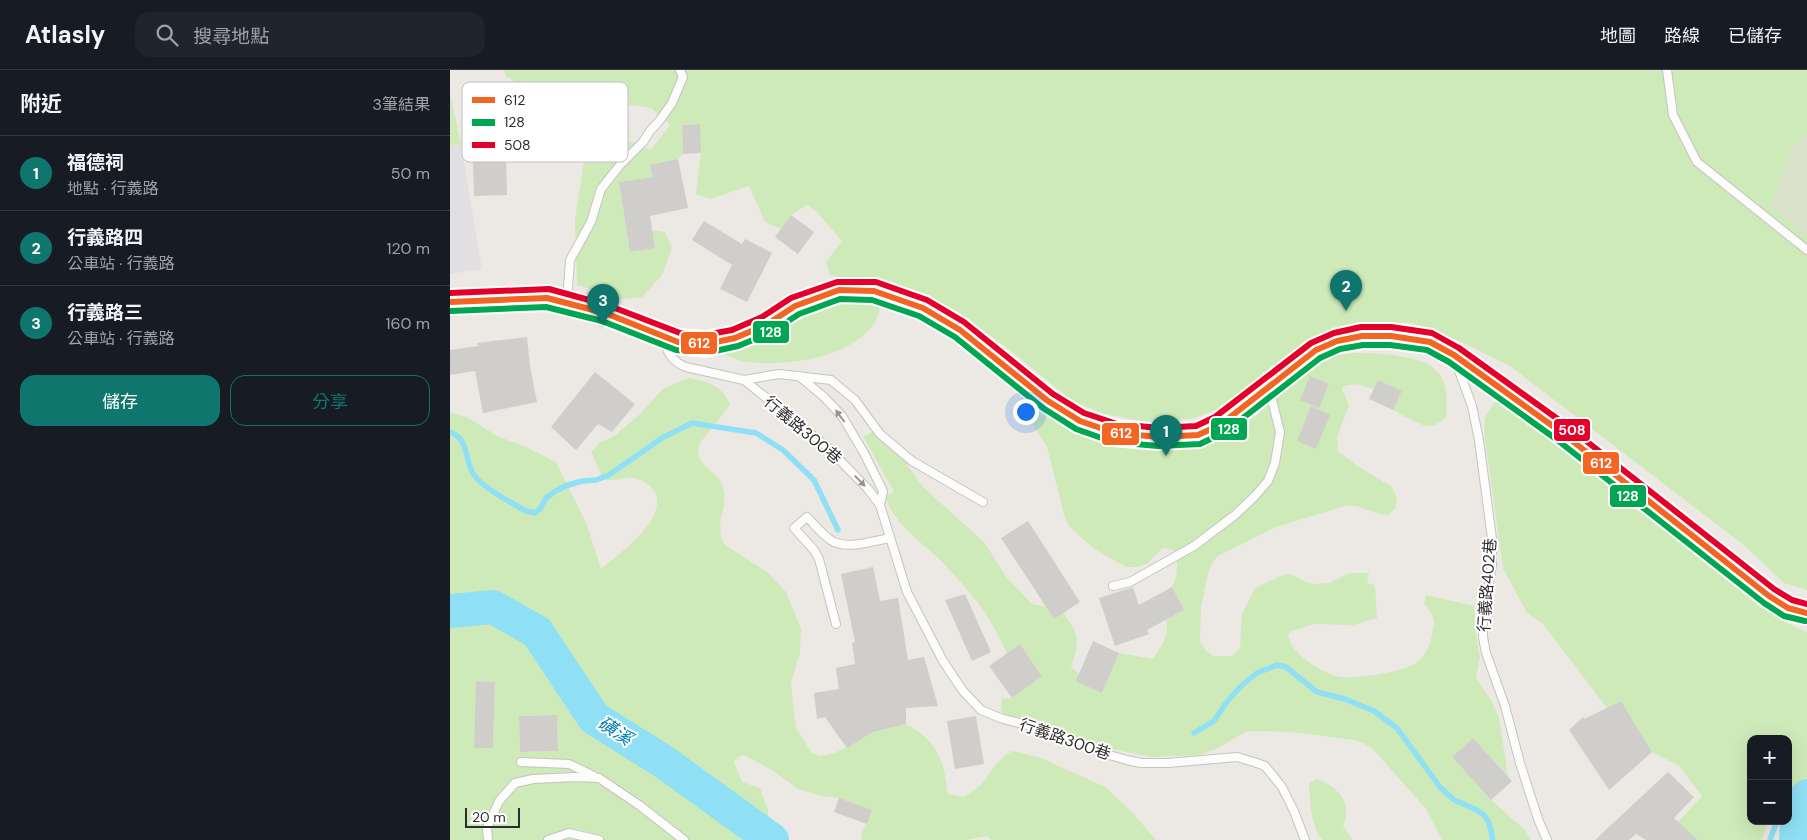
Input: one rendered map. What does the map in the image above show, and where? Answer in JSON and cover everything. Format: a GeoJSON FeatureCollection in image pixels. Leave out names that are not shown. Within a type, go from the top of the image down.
{"type":"FeatureCollection","features":[{"type":"Feature","properties":{"kind":"street"},"geometry":{"type":"LineString","coordinates":[[450,302],[547,298],[605,313],[678,342],[706,344],[735,338],[766,325],[795,306],[839,290],[874,291],[923,308],[960,330],[1048,401],[1080,421],[1115,433],[1159,437],[1198,435],[1220,425],[1270,388],[1316,350],[1337,341],[1391,336],[1430,342],[1454,355],[1561,432],[1769,596],[1788,608],[1807,613]]}},
{"type":"Feature","properties":{"kind":"lane"},"geometry":{"type":"LineString","coordinates":[[628,157],[643,142],[672,102],[683,77],[680,70]]}},
{"type":"Feature","properties":{"kind":"lane"},"geometry":{"type":"LineString","coordinates":[[1667,70],[1673,115],[1697,162],[1807,250]]}},
{"type":"Feature","properties":{"kind":"lane"},"geometry":{"type":"LineString","coordinates":[[567,302],[570,260],[591,222],[601,189],[623,162]]}},
{"type":"Feature","properties":{"kind":"lane","name":"行義路300巷"},"geometry":{"type":"LineString","coordinates":[[660,335],[670,357],[677,364],[744,380],[779,374],[797,375],[824,397],[842,416],[864,453],[883,491],[880,505]]}},
{"type":"Feature","properties":{"kind":"lane","name":"行義路402巷"},"geometry":{"type":"LineString","coordinates":[[1454,355],[1472,406],[1486,483],[1493,552],[1483,620],[1483,637],[1486,653],[1505,706],[1526,782],[1547,840]]}},
{"type":"Feature","properties":{"kind":"lane"},"geometry":{"type":"LineString","coordinates":[[797,375],[832,380],[855,400],[880,434],[912,461],[982,502]]}},
{"type":"Feature","properties":{"kind":"lane","name":"行義路300巷"},"geometry":{"type":"LineString","coordinates":[[744,380],[826,446],[868,489],[880,505],[906,592],[943,661],[967,696],[981,710],[1000,718],[1053,732],[1108,755],[1141,763],[1168,763],[1236,757],[1265,766],[1282,787],[1305,840]]}},
{"type":"Feature","properties":{"kind":"lane"},"geometry":{"type":"LineString","coordinates":[[1113,586],[1130,582],[1194,546],[1235,514],[1268,481],[1275,463],[1280,432],[1270,388]]}},
{"type":"Feature","properties":{"kind":"lane"},"geometry":{"type":"LineString","coordinates":[[836,624],[819,559],[814,550],[794,528],[807,517],[830,539],[842,544],[890,538]]}},
{"type":"Feature","properties":{"kind":"lane"},"geometry":{"type":"LineString","coordinates":[[521,762],[569,764],[599,778],[639,805],[684,840]]}},
{"type":"Feature","properties":{"kind":"lane"},"geometry":{"type":"LineString","coordinates":[[488,840],[488,828],[499,801],[515,783],[533,779],[599,778]]}},
{"type":"Feature","properties":{"kind":"lane"},"geometry":{"type":"LineString","coordinates":[[548,840],[569,833],[599,840]]}},
{"type":"Feature","properties":{"kind":"shaded area"},"geometry":{"type":"Polygon","coordinates":[[[461,144],[462,162],[464,162],[482,269],[450,274],[450,146],[461,144]]]}},
{"type":"Feature","properties":{"kind":"green space"},"geometry":{"type":"Polygon","coordinates":[[[504,70],[1807,70],[1807,136],[1793,146],[1771,206],[1807,236],[1807,590],[1784,583],[1745,546],[1510,366],[1460,341],[1411,323],[1377,322],[1323,333],[1230,405],[1191,419],[1142,421],[1105,414],[1072,401],[1010,350],[955,310],[885,286],[830,275],[826,262],[842,241],[817,212],[807,205],[791,215],[781,229],[765,222],[749,186],[710,199],[696,194],[701,153],[699,124],[682,125],[683,154],[678,159],[651,165],[653,177],[619,182],[630,252],[655,248],[652,230],[665,232],[672,248],[662,275],[642,297],[621,299],[577,285],[575,220],[584,162],[628,162],[628,141],[651,150],[670,125],[651,108],[628,105],[628,82],[515,82],[506,76],[504,70]]]}},
{"type":"Feature","properties":{"kind":"green space"},"geometry":{"type":"Polygon","coordinates":[[[450,93],[461,144],[450,146],[450,93]]]}},
{"type":"Feature","properties":{"kind":"green space"},"geometry":{"type":"Polygon","coordinates":[[[1807,136],[1807,236],[1771,206],[1793,146],[1807,136]]]}},
{"type":"Feature","properties":{"kind":"green space"},"geometry":{"type":"Polygon","coordinates":[[[856,294],[875,300],[880,305],[876,320],[866,333],[836,351],[799,361],[763,363],[747,362],[732,358],[718,351],[719,347],[818,300],[856,294]]]}},
{"type":"Feature","properties":{"kind":"green space"},"geometry":{"type":"Polygon","coordinates":[[[1374,353],[1411,358],[1432,367],[1439,373],[1444,383],[1447,401],[1446,418],[1435,425],[1427,426],[1401,415],[1393,410],[1402,391],[1378,380],[1374,389],[1356,384],[1344,386],[1342,389],[1349,405],[1337,437],[1338,451],[1356,465],[1392,487],[1397,499],[1395,509],[1387,515],[1356,506],[1345,506],[1276,527],[1218,556],[1208,573],[1201,607],[1200,642],[1206,651],[1213,656],[1232,656],[1240,648],[1242,614],[1255,588],[1283,575],[1290,574],[1308,583],[1318,584],[1329,583],[1350,573],[1369,573],[1367,583],[1375,585],[1377,618],[1353,625],[1315,624],[1291,631],[1288,635],[1295,649],[1308,662],[1325,672],[1340,677],[1356,677],[1390,672],[1409,667],[1419,661],[1428,647],[1434,623],[1424,603],[1426,595],[1474,606],[1475,629],[1480,657],[1476,678],[1491,700],[1499,718],[1508,776],[1473,738],[1452,757],[1491,800],[1525,830],[1531,840],[1442,840],[1426,809],[1373,749],[1354,740],[1292,732],[1247,731],[1218,748],[1200,755],[1151,757],[1098,746],[1044,724],[1003,714],[1001,710],[1002,699],[1012,698],[1042,675],[1020,644],[1007,653],[992,623],[974,598],[945,565],[910,534],[896,517],[885,496],[894,492],[863,436],[875,431],[902,457],[923,487],[984,542],[1007,578],[1032,604],[1046,607],[1054,619],[1063,613],[1073,627],[1077,638],[1076,651],[1071,667],[1102,693],[1119,653],[1153,659],[1166,636],[1166,620],[1184,610],[1172,587],[1177,573],[1176,559],[1173,550],[1163,548],[1147,564],[1126,567],[1093,548],[1069,526],[1064,515],[1047,447],[1019,403],[1024,395],[1042,406],[1116,441],[1181,445],[1208,441],[1234,430],[1257,415],[1305,369],[1337,355],[1374,353]]]}},
{"type":"Feature","properties":{"kind":"green space"},"geometry":{"type":"Polygon","coordinates":[[[688,378],[701,381],[719,389],[730,405],[700,443],[699,457],[723,487],[724,502],[720,528],[724,544],[767,572],[786,592],[801,629],[800,653],[791,682],[793,705],[796,728],[812,753],[820,756],[834,753],[847,748],[873,732],[906,724],[926,738],[937,753],[944,771],[948,794],[963,797],[983,783],[996,764],[1013,751],[1041,758],[1105,787],[1132,812],[1156,840],[991,840],[988,836],[963,840],[862,840],[861,836],[871,810],[839,798],[822,796],[798,789],[772,770],[744,755],[738,757],[734,762],[742,782],[760,788],[768,810],[769,840],[450,840],[450,413],[467,417],[497,436],[526,447],[556,462],[587,525],[601,569],[640,535],[655,513],[657,502],[655,492],[643,481],[630,478],[606,480],[602,476],[591,452],[599,443],[614,436],[638,416],[663,389],[688,378]],[[477,681],[474,748],[493,748],[495,682],[477,681]],[[557,715],[519,716],[520,752],[558,751],[557,715]]]}},
{"type":"Feature","properties":{"kind":"green space"},"geometry":{"type":"Polygon","coordinates":[[[1497,399],[1516,409],[1548,437],[1733,581],[1774,616],[1807,633],[1807,778],[1792,787],[1792,735],[1747,735],[1747,825],[1766,825],[1762,840],[1698,840],[1678,822],[1702,796],[1679,766],[1652,752],[1621,701],[1607,708],[1543,624],[1527,613],[1503,568],[1484,431],[1485,417],[1497,399]]]}},
{"type":"Feature","properties":{"kind":"green space"},"geometry":{"type":"Polygon","coordinates":[[[1316,779],[1331,786],[1341,796],[1346,810],[1343,826],[1353,840],[1322,840],[1318,834],[1312,813],[1309,784],[1316,779]]]}},
{"type":"Feature","properties":{"kind":"building"},"geometry":{"type":"Polygon","coordinates":[[[700,124],[701,153],[683,154],[682,125],[700,124]]]}},
{"type":"Feature","properties":{"kind":"building"},"geometry":{"type":"Polygon","coordinates":[[[678,159],[688,208],[650,216],[655,248],[630,252],[619,182],[653,177],[650,165],[678,159]]]}},
{"type":"Feature","properties":{"kind":"building"},"geometry":{"type":"Polygon","coordinates":[[[473,162],[506,162],[507,195],[474,196],[473,162]]]}},
{"type":"Feature","properties":{"kind":"building"},"geometry":{"type":"Polygon","coordinates":[[[791,215],[814,232],[798,254],[775,237],[791,215]]]}},
{"type":"Feature","properties":{"kind":"building"},"geometry":{"type":"Polygon","coordinates":[[[704,221],[742,244],[745,239],[772,253],[747,302],[720,289],[732,265],[692,240],[704,221]]]}},
{"type":"Feature","properties":{"kind":"building"},"geometry":{"type":"Polygon","coordinates":[[[527,337],[537,402],[483,413],[475,371],[450,375],[450,350],[478,346],[477,343],[527,337]]]}},
{"type":"Feature","properties":{"kind":"building"},"geometry":{"type":"Polygon","coordinates":[[[595,372],[635,404],[612,432],[598,424],[576,450],[551,427],[595,372]]]}},
{"type":"Feature","properties":{"kind":"building"},"geometry":{"type":"Polygon","coordinates":[[[1310,376],[1329,384],[1319,408],[1300,400],[1310,376]]]}},
{"type":"Feature","properties":{"kind":"building"},"geometry":{"type":"Polygon","coordinates":[[[1378,380],[1402,391],[1393,410],[1369,399],[1378,380]]]}},
{"type":"Feature","properties":{"kind":"building"},"geometry":{"type":"Polygon","coordinates":[[[1311,406],[1330,415],[1316,449],[1297,441],[1311,406]]]}},
{"type":"Feature","properties":{"kind":"building"},"geometry":{"type":"Polygon","coordinates":[[[1028,521],[1080,602],[1054,619],[1001,538],[1028,521]]]}},
{"type":"Feature","properties":{"kind":"building"},"geometry":{"type":"Polygon","coordinates":[[[873,567],[880,601],[898,598],[908,660],[924,657],[938,706],[906,708],[906,724],[873,732],[847,748],[825,717],[817,719],[814,693],[839,689],[836,668],[855,664],[852,643],[855,642],[841,574],[873,567]]]}},
{"type":"Feature","properties":{"kind":"building"},"geometry":{"type":"Polygon","coordinates":[[[1133,587],[1139,605],[1172,587],[1184,610],[1147,630],[1149,634],[1115,646],[1099,598],[1133,587]]]}},
{"type":"Feature","properties":{"kind":"building"},"geometry":{"type":"Polygon","coordinates":[[[965,594],[991,652],[972,661],[945,600],[965,594]]]}},
{"type":"Feature","properties":{"kind":"building"},"geometry":{"type":"Polygon","coordinates":[[[1093,641],[1119,653],[1102,693],[1076,681],[1093,641]]]}},
{"type":"Feature","properties":{"kind":"building"},"geometry":{"type":"Polygon","coordinates":[[[1020,644],[1042,676],[1012,698],[989,666],[1020,644]]]}},
{"type":"Feature","properties":{"kind":"building"},"geometry":{"type":"Polygon","coordinates":[[[476,681],[495,682],[493,748],[474,748],[476,681]]]}},
{"type":"Feature","properties":{"kind":"building"},"geometry":{"type":"Polygon","coordinates":[[[1621,701],[1652,752],[1609,790],[1569,730],[1583,717],[1584,719],[1621,701]]]}},
{"type":"Feature","properties":{"kind":"building"},"geometry":{"type":"Polygon","coordinates":[[[557,715],[558,751],[520,752],[519,716],[557,715]]]}},
{"type":"Feature","properties":{"kind":"building"},"geometry":{"type":"Polygon","coordinates":[[[976,716],[984,764],[955,769],[947,721],[976,716]]]}},
{"type":"Feature","properties":{"kind":"building"},"geometry":{"type":"Polygon","coordinates":[[[1473,738],[1512,781],[1491,800],[1452,757],[1473,738]]]}},
{"type":"Feature","properties":{"kind":"building"},"geometry":{"type":"Polygon","coordinates":[[[1668,772],[1694,797],[1674,818],[1698,840],[1646,840],[1636,834],[1629,840],[1595,840],[1668,772]]]}},
{"type":"Feature","properties":{"kind":"building"},"geometry":{"type":"Polygon","coordinates":[[[839,798],[872,810],[867,824],[834,812],[839,798]]]}},
{"type":"Feature","properties":{"kind":"waterway"},"geometry":{"type":"LineString","coordinates":[[450,432],[456,435],[464,445],[471,469],[478,480],[506,500],[526,511],[535,513],[540,509],[546,498],[554,492],[565,486],[582,481],[596,480],[609,475],[662,438],[692,423],[756,433],[783,450],[814,480],[838,530]]}},
{"type":"Feature","properties":{"kind":"waterway","name":"磺溪"},"geometry":{"type":"LineString","coordinates":[[450,611],[493,607],[537,632],[594,718],[664,762],[772,840]]}},
{"type":"Feature","properties":{"kind":"waterway"},"geometry":{"type":"LineString","coordinates":[[1194,733],[1214,721],[1240,687],[1257,673],[1277,665],[1286,667],[1317,692],[1345,699],[1374,711],[1397,728],[1439,786],[1454,800],[1484,815],[1489,823],[1493,840]]}},
{"type":"Feature","properties":{"kind":"waterway","name":"磺溪"},"geometry":{"type":"LineString","coordinates":[[1796,840],[1798,810],[1807,796]]}},
{"type":"Feature","properties":{"kind":"waterway"},"geometry":{"type":"LineString","coordinates":[[1792,812],[1798,810]]}},
{"type":"Feature","properties":{"kind":"waterway"},"geometry":{"type":"LineString","coordinates":[[1770,840],[1776,825]]}},
{"type":"Feature","properties":{"kind":"transit line","name":"508"},"geometry":{"type":"LineString","coordinates":[[450,293],[549,289],[607,305],[680,333],[705,335],[732,330],[762,317],[791,298],[837,282],[876,282],[927,300],[964,322],[1053,394],[1084,413],[1117,424],[1159,428],[1196,426],[1215,417],[1311,343],[1334,333],[1361,327],[1391,327],[1432,333],[1459,348],[1566,425],[1774,589],[1792,600],[1807,604]]}},
{"type":"Feature","properties":{"kind":"transit line","name":"612"},"geometry":{"type":"LineString","coordinates":[[450,302],[547,298],[605,313],[678,342],[706,344],[735,338],[766,325],[795,306],[839,290],[874,291],[923,308],[960,330],[1048,401],[1080,421],[1115,433],[1159,437],[1198,435],[1220,425],[1316,350],[1337,341],[1362,336],[1391,336],[1430,342],[1454,355],[1561,432],[1769,596],[1788,608],[1807,613]]}},
{"type":"Feature","properties":{"kind":"transit line","name":"128"},"geometry":{"type":"LineString","coordinates":[[451,311],[546,307],[602,321],[676,350],[706,353],[738,346],[770,333],[799,314],[840,299],[872,300],[919,316],[955,337],[1043,408],[1076,429],[1113,442],[1158,446],[1200,444],[1225,432],[1320,358],[1340,349],[1363,345],[1390,345],[1427,350],[1449,362],[1556,439],[1764,603],[1784,616],[1805,621]]}},
{"type":"Feature","properties":{"kind":"place","name":"行義路四"},"geometry":{"type":"Point","coordinates":[1346,311]}},
{"type":"Feature","properties":{"kind":"place","name":"行義路三"},"geometry":{"type":"Point","coordinates":[603,325]}},
{"type":"Feature","properties":{"kind":"place","name":"福德祠"},"geometry":{"type":"Point","coordinates":[1166,456]}}]}
